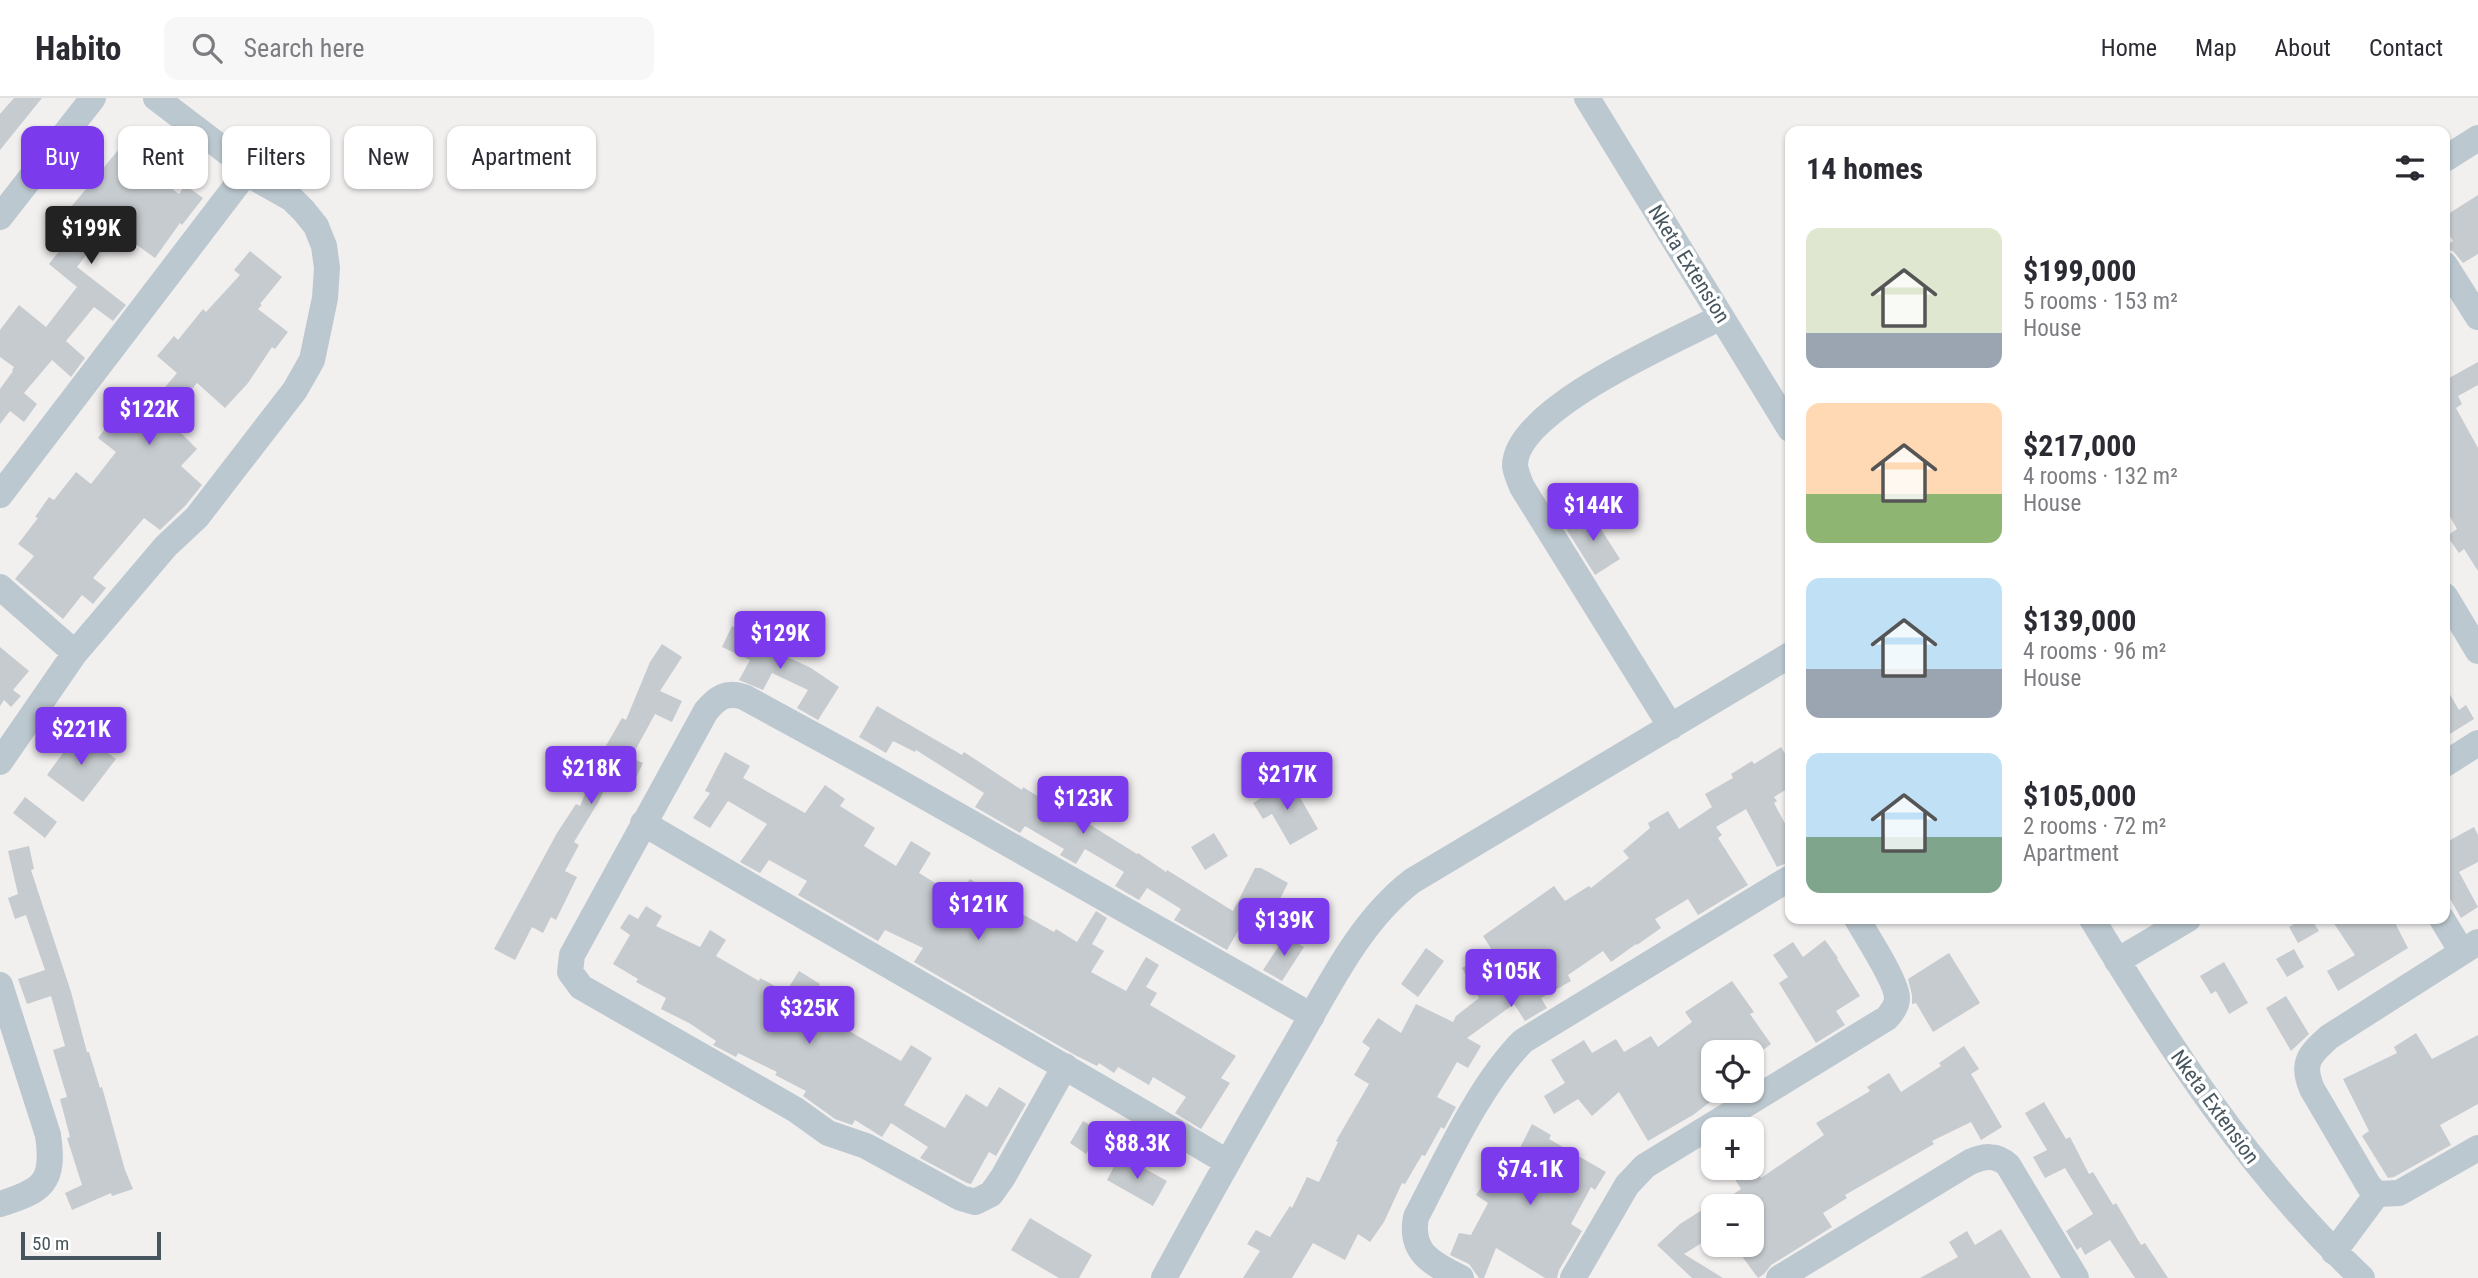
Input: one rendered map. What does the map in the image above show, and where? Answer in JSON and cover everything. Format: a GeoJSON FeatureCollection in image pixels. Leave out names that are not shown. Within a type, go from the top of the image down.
{"type":"FeatureCollection","features":[{"type":"Feature","properties":{"kind":"street"},"geometry":{"type":"LineString","coordinates":[[0,217],[93,98]]}},
{"type":"Feature","properties":{"kind":"street"},"geometry":{"type":"LineString","coordinates":[[156,98],[222,148]]}},
{"type":"Feature","properties":{"kind":"street","name":"Nketa Extension"},"geometry":{"type":"LineString","coordinates":[[1587,98],[1785,421]]}},
{"type":"Feature","properties":{"kind":"street"},"geometry":{"type":"LineString","coordinates":[[2450,156],[2478,138]]}},
{"type":"Feature","properties":{"kind":"street"},"geometry":{"type":"LineString","coordinates":[[0,495],[234,189]]}},
{"type":"Feature","properties":{"kind":"street"},"geometry":{"type":"LineString","coordinates":[[0,762],[75,653],[166,546],[198,517],[295,390],[312,360],[325,298],[327,268],[324,246],[316,226],[304,211],[292,199],[274,189]]}},
{"type":"Feature","properties":{"kind":"street"},"geometry":{"type":"LineString","coordinates":[[2450,273],[2478,317]]}},
{"type":"Feature","properties":{"kind":"street"},"geometry":{"type":"LineString","coordinates":[[1671,727],[1522,487],[1515,467],[1520,450],[1535,428],[1565,401],[1612,372],[1721,317]]}},
{"type":"Feature","properties":{"kind":"street"},"geometry":{"type":"LineString","coordinates":[[0,587],[75,653]]}},
{"type":"Feature","properties":{"kind":"street"},"geometry":{"type":"LineString","coordinates":[[2450,604],[2478,651]]}},
{"type":"Feature","properties":{"kind":"street"},"geometry":{"type":"LineString","coordinates":[[1164,1278],[1227,1162],[1312,1016],[1367,926],[1396,894],[1412,881],[1785,658]]}},
{"type":"Feature","properties":{"kind":"street"},"geometry":{"type":"LineString","coordinates":[[1065,1066],[1003,1177],[991,1194],[978,1202],[961,1198],[866,1146],[828,1133],[796,1110],[581,987],[573,979],[570,963],[572,955],[643,822],[714,701],[723,695],[734,693],[885,774],[1312,1016]]}},
{"type":"Feature","properties":{"kind":"street"},"geometry":{"type":"LineString","coordinates":[[2450,761],[2478,743]]}},
{"type":"Feature","properties":{"kind":"street"},"geometry":{"type":"LineString","coordinates":[[643,822],[877,961],[1065,1066],[1227,1162]]}},
{"type":"Feature","properties":{"kind":"street"},"geometry":{"type":"LineString","coordinates":[[1461,1278],[1437,1266],[1424,1255],[1416,1244],[1413,1229],[1416,1217],[1458,1136],[1503,1062],[1523,1041],[1785,881]]}},
{"type":"Feature","properties":{"kind":"street"},"geometry":{"type":"LineString","coordinates":[[1573,1278],[1627,1185],[1645,1166],[1887,1018],[1894,1010],[1897,999],[1891,979],[1860,924]]}},
{"type":"Feature","properties":{"kind":"street","name":"Nketa Extension"},"geometry":{"type":"LineString","coordinates":[[2095,924],[2181,1062],[2225,1123],[2301,1219],[2362,1278]]}},
{"type":"Feature","properties":{"kind":"street"},"geometry":{"type":"LineString","coordinates":[[2117,961],[2180,924]]}},
{"type":"Feature","properties":{"kind":"street"},"geometry":{"type":"LineString","coordinates":[[2447,924],[2470,947],[2329,1037],[2311,1055],[2306,1065],[2307,1077],[2377,1194],[2399,1194],[2478,1148]]}},
{"type":"Feature","properties":{"kind":"street"},"geometry":{"type":"LineString","coordinates":[[0,985],[48,1135],[50,1153],[50,1166],[39,1189],[0,1204]]}},
{"type":"Feature","properties":{"kind":"street"},"geometry":{"type":"LineString","coordinates":[[1779,1278],[1970,1162],[1989,1156],[2008,1166],[2076,1278]]}},
{"type":"Feature","properties":{"kind":"street"},"geometry":{"type":"LineString","coordinates":[[2334,1252],[2377,1194]]}},
{"type":"Feature","properties":{"kind":"building"},"geometry":{"type":"Polygon","coordinates":[[[14,98],[42,98],[0,150],[0,114],[14,98]]]}},
{"type":"Feature","properties":{"kind":"building"},"geometry":{"type":"Polygon","coordinates":[[[118,150],[118,189],[172,189],[179,194],[182,189],[191,189],[203,198],[182,225],[180,223],[155,258],[109,225],[77,267],[126,305],[113,321],[94,307],[66,341],[85,358],[71,377],[52,360],[24,393],[37,404],[24,422],[10,411],[0,424],[0,389],[14,367],[0,357],[0,330],[19,305],[46,327],[77,287],[49,264],[72,235],[57,224],[86,189],[104,189],[104,167],[118,150]]]}},
{"type":"Feature","properties":{"kind":"building"},"geometry":{"type":"Polygon","coordinates":[[[2478,195],[2478,254],[2463,263],[2450,250],[2450,243],[2453,241],[2450,236],[2450,213],[2478,195]]]}},
{"type":"Feature","properties":{"kind":"building"},"geometry":{"type":"Polygon","coordinates":[[[250,251],[282,277],[258,309],[288,332],[275,349],[272,347],[248,383],[225,408],[197,383],[167,419],[197,449],[181,466],[202,485],[160,530],[144,518],[93,578],[106,588],[93,604],[82,595],[63,619],[15,579],[34,556],[18,544],[38,518],[35,517],[49,497],[54,500],[76,472],[91,484],[116,452],[98,438],[128,398],[130,400],[136,392],[150,405],[177,373],[157,356],[174,336],[178,340],[203,309],[206,312],[240,275],[234,270],[250,251]]]}},
{"type":"Feature","properties":{"kind":"building"},"geometry":{"type":"Polygon","coordinates":[[[2478,362],[2478,385],[2458,396],[2462,404],[2456,408],[2478,448],[2478,571],[2464,549],[2459,553],[2450,540],[2450,534],[2457,529],[2450,517],[2450,377],[2478,362]]]}},
{"type":"Feature","properties":{"kind":"building"},"geometry":{"type":"Polygon","coordinates":[[[1590,512],[1620,559],[1595,575],[1565,527],[1590,512]]]}},
{"type":"Feature","properties":{"kind":"building"},"geometry":{"type":"Polygon","coordinates":[[[732,626],[771,645],[773,641],[787,648],[783,655],[811,668],[839,687],[818,720],[797,708],[808,690],[772,673],[763,690],[739,680],[750,660],[722,647],[732,626]]]}},
{"type":"Feature","properties":{"kind":"building"},"geometry":{"type":"Polygon","coordinates":[[[662,644],[682,657],[660,691],[682,701],[672,722],[655,714],[631,758],[643,763],[634,782],[612,773],[599,801],[574,842],[579,845],[565,871],[577,877],[556,920],[551,917],[543,933],[532,927],[515,960],[494,949],[557,833],[576,804],[580,806],[603,751],[622,718],[626,720],[650,662],[662,644]]]}},
{"type":"Feature","properties":{"kind":"building"},"geometry":{"type":"Polygon","coordinates":[[[0,647],[29,671],[13,690],[21,696],[11,707],[4,700],[0,706],[0,647]]]}},
{"type":"Feature","properties":{"kind":"building"},"geometry":{"type":"Polygon","coordinates":[[[2450,695],[2459,710],[2466,705],[2474,719],[2450,734],[2450,695]]]}},
{"type":"Feature","properties":{"kind":"building"},"geometry":{"type":"Polygon","coordinates":[[[877,706],[962,755],[964,752],[1022,790],[1023,787],[1050,804],[1052,801],[1233,911],[1255,868],[1261,868],[1288,883],[1272,915],[1253,905],[1227,950],[1174,920],[1181,909],[1147,888],[1139,900],[1115,886],[1124,872],[1085,849],[1076,864],[1060,855],[1064,849],[1025,826],[1020,833],[975,807],[984,793],[916,750],[915,752],[893,741],[886,753],[859,737],[877,706]]]}},
{"type":"Feature","properties":{"kind":"building"},"geometry":{"type":"Polygon","coordinates":[[[83,734],[116,759],[83,802],[47,775],[76,735],[79,738],[83,734]]]}},
{"type":"Feature","properties":{"kind":"building"},"geometry":{"type":"Polygon","coordinates":[[[1781,747],[1785,754],[1785,790],[1774,797],[1777,801],[1774,803],[1785,824],[1785,864],[1777,867],[1746,809],[1716,827],[1722,835],[1718,838],[1748,885],[1698,915],[1688,899],[1655,919],[1661,928],[1611,962],[1603,951],[1568,975],[1571,981],[1541,998],[1547,1008],[1525,1021],[1514,1004],[1467,1038],[1481,1046],[1468,1068],[1457,1062],[1437,1097],[1456,1107],[1425,1156],[1422,1155],[1405,1184],[1402,1183],[1384,1222],[1370,1242],[1358,1234],[1345,1260],[1313,1243],[1292,1278],[1243,1278],[1260,1251],[1247,1244],[1256,1230],[1270,1237],[1290,1206],[1292,1208],[1307,1177],[1319,1182],[1338,1142],[1336,1141],[1369,1084],[1354,1075],[1370,1048],[1362,1042],[1378,1018],[1401,1033],[1416,1004],[1453,1022],[1456,1016],[1479,998],[1462,968],[1492,950],[1483,936],[1554,886],[1565,901],[1589,886],[1591,888],[1629,858],[1623,851],[1650,828],[1648,823],[1668,811],[1679,829],[1712,807],[1705,794],[1733,778],[1731,774],[1752,761],[1754,764],[1781,747]]]}},
{"type":"Feature","properties":{"kind":"building"},"geometry":{"type":"Polygon","coordinates":[[[725,752],[750,766],[743,778],[805,813],[825,785],[845,799],[840,806],[875,828],[864,846],[896,866],[911,841],[931,853],[919,873],[958,897],[970,879],[989,891],[987,894],[1077,942],[1096,911],[1107,918],[1092,944],[1104,951],[1091,972],[1126,991],[1146,957],[1159,965],[1146,987],[1157,993],[1150,1005],[1236,1056],[1221,1078],[1230,1083],[1201,1129],[1175,1113],[1186,1097],[1153,1077],[1149,1085],[1118,1067],[1114,1073],[1099,1063],[1097,1066],[1075,1055],[914,962],[923,948],[885,930],[878,941],[798,895],[807,881],[769,860],[760,873],[740,862],[767,824],[728,801],[710,828],[693,818],[710,793],[705,791],[725,752]]]}},
{"type":"Feature","properties":{"kind":"building"},"geometry":{"type":"Polygon","coordinates":[[[1290,780],[1318,829],[1290,845],[1272,814],[1263,819],[1253,803],[1290,780]]]}},
{"type":"Feature","properties":{"kind":"building"},"geometry":{"type":"Polygon","coordinates":[[[25,797],[57,822],[45,838],[13,813],[25,797]]]}},
{"type":"Feature","properties":{"kind":"building"},"geometry":{"type":"Polygon","coordinates":[[[2474,827],[2478,835],[2478,862],[2459,872],[2478,907],[2461,918],[2450,899],[2450,840],[2474,827]]]}},
{"type":"Feature","properties":{"kind":"building"},"geometry":{"type":"Polygon","coordinates":[[[1214,833],[1228,856],[1205,870],[1191,847],[1214,833]]]}},
{"type":"Feature","properties":{"kind":"building"},"geometry":{"type":"Polygon","coordinates":[[[29,846],[34,869],[31,870],[133,1189],[112,1196],[111,1193],[72,1210],[65,1193],[82,1185],[67,1138],[70,1137],[60,1099],[67,1097],[53,1050],[65,1046],[51,996],[27,1004],[18,979],[45,970],[26,915],[15,919],[8,898],[18,894],[8,851],[29,846]]]}},
{"type":"Feature","properties":{"kind":"building"},"geometry":{"type":"Polygon","coordinates":[[[646,906],[662,916],[656,926],[700,947],[710,930],[726,940],[716,956],[759,981],[760,978],[786,992],[799,971],[820,984],[806,1006],[901,1061],[911,1045],[932,1058],[904,1105],[945,1128],[966,1094],[987,1107],[999,1087],[1026,1104],[996,1156],[989,1152],[971,1184],[967,1183],[920,1158],[928,1147],[891,1123],[882,1137],[855,1120],[852,1125],[835,1119],[803,1096],[806,1091],[775,1075],[777,1072],[738,1053],[736,1057],[713,1045],[716,1041],[661,1009],[666,998],[636,982],[638,979],[613,964],[630,935],[620,928],[629,914],[638,919],[646,906]]]}},
{"type":"Feature","properties":{"kind":"building"},"geometry":{"type":"Polygon","coordinates":[[[2294,924],[2314,924],[2319,931],[2298,943],[2289,927],[2294,924]]]}},
{"type":"Feature","properties":{"kind":"building"},"geometry":{"type":"Polygon","coordinates":[[[2334,924],[2396,924],[2408,948],[2338,991],[2327,971],[2355,955],[2334,924]]]}},
{"type":"Feature","properties":{"kind":"building"},"geometry":{"type":"Polygon","coordinates":[[[1286,935],[1304,947],[1282,981],[1263,970],[1286,935]]]}},
{"type":"Feature","properties":{"kind":"building"},"geometry":{"type":"Polygon","coordinates":[[[1825,940],[1860,996],[1836,1011],[1845,1025],[1816,1043],[1779,983],[1788,977],[1773,955],[1793,942],[1803,957],[1825,940]]]}},
{"type":"Feature","properties":{"kind":"building"},"geometry":{"type":"Polygon","coordinates":[[[1426,948],[1444,961],[1418,997],[1401,984],[1426,948]]]}},
{"type":"Feature","properties":{"kind":"building"},"geometry":{"type":"Polygon","coordinates":[[[2294,949],[2304,967],[2287,977],[2276,959],[2294,949]]]}},
{"type":"Feature","properties":{"kind":"building"},"geometry":{"type":"Polygon","coordinates":[[[1949,953],[1980,1003],[1933,1032],[1916,1003],[1912,1004],[1908,979],[1949,953]]]}},
{"type":"Feature","properties":{"kind":"building"},"geometry":{"type":"Polygon","coordinates":[[[2224,962],[2248,1003],[2229,1014],[2216,991],[2211,994],[2200,976],[2224,962]]]}},
{"type":"Feature","properties":{"kind":"building"},"geometry":{"type":"Polygon","coordinates":[[[1732,981],[1754,1012],[1750,1014],[1771,1044],[1764,1049],[1764,1040],[1701,1040],[1701,1103],[1709,1103],[1648,1141],[1619,1092],[1592,1116],[1578,1099],[1554,1114],[1544,1096],[1565,1083],[1551,1060],[1584,1040],[1592,1053],[1616,1039],[1624,1052],[1651,1036],[1658,1047],[1692,1022],[1685,1012],[1732,981]]]}},
{"type":"Feature","properties":{"kind":"building"},"geometry":{"type":"Polygon","coordinates":[[[2286,996],[2309,1034],[2291,1051],[2266,1008],[2286,996]]]}},
{"type":"Feature","properties":{"kind":"building"},"geometry":{"type":"Polygon","coordinates":[[[2416,1033],[2432,1059],[2478,1035],[2478,1104],[2440,1125],[2451,1145],[2388,1178],[2362,1136],[2369,1131],[2343,1079],[2397,1053],[2394,1047],[2416,1033]]]}},
{"type":"Feature","properties":{"kind":"building"},"geometry":{"type":"Polygon","coordinates":[[[1964,1046],[1979,1069],[1971,1074],[2002,1127],[1981,1140],[1971,1122],[1932,1141],[1934,1144],[1845,1195],[1847,1198],[1823,1213],[1832,1227],[1771,1265],[1758,1278],[1743,1257],[1764,1257],[1764,1194],[1734,1194],[1741,1189],[1735,1180],[1764,1180],[1764,1176],[1824,1135],[1816,1123],[1870,1091],[1867,1087],[1889,1073],[1901,1092],[1941,1066],[1939,1063],[1964,1046]]]}},
{"type":"Feature","properties":{"kind":"building"},"geometry":{"type":"Polygon","coordinates":[[[2044,1102],[2066,1139],[2070,1137],[2089,1174],[2093,1172],[2113,1205],[2116,1203],[2141,1245],[2145,1243],[2168,1278],[2135,1278],[2110,1240],[2085,1255],[2081,1247],[2077,1250],[2066,1231],[2093,1214],[2065,1168],[2045,1178],[2033,1157],[2047,1150],[2025,1113],[2044,1102]]]}},
{"type":"Feature","properties":{"kind":"building"},"geometry":{"type":"Polygon","coordinates":[[[1083,1121],[1100,1131],[1086,1154],[1070,1143],[1083,1121]]]}},
{"type":"Feature","properties":{"kind":"building"},"geometry":{"type":"Polygon","coordinates":[[[1532,1124],[1551,1135],[1549,1139],[1606,1172],[1595,1190],[1591,1187],[1571,1224],[1582,1231],[1557,1278],[1545,1278],[1496,1248],[1484,1278],[1479,1278],[1469,1264],[1450,1255],[1459,1233],[1471,1235],[1488,1203],[1476,1195],[1492,1171],[1502,1148],[1516,1156],[1532,1124]]]}},
{"type":"Feature","properties":{"kind":"building"},"geometry":{"type":"Polygon","coordinates":[[[1120,1155],[1167,1181],[1153,1206],[1107,1180],[1120,1155]]]}},
{"type":"Feature","properties":{"kind":"building"},"geometry":{"type":"Polygon","coordinates":[[[1701,1211],[1701,1243],[1684,1254],[1723,1278],[1692,1278],[1657,1245],[1680,1224],[1701,1211]]]}},
{"type":"Feature","properties":{"kind":"building"},"geometry":{"type":"Polygon","coordinates":[[[1030,1218],[1092,1255],[1079,1278],[1059,1278],[1011,1250],[1030,1218]]]}},
{"type":"Feature","properties":{"kind":"building"},"geometry":{"type":"Polygon","coordinates":[[[2001,1229],[2031,1278],[1920,1278],[1958,1257],[1949,1242],[1967,1231],[1975,1245],[2001,1229]]]}}]}
